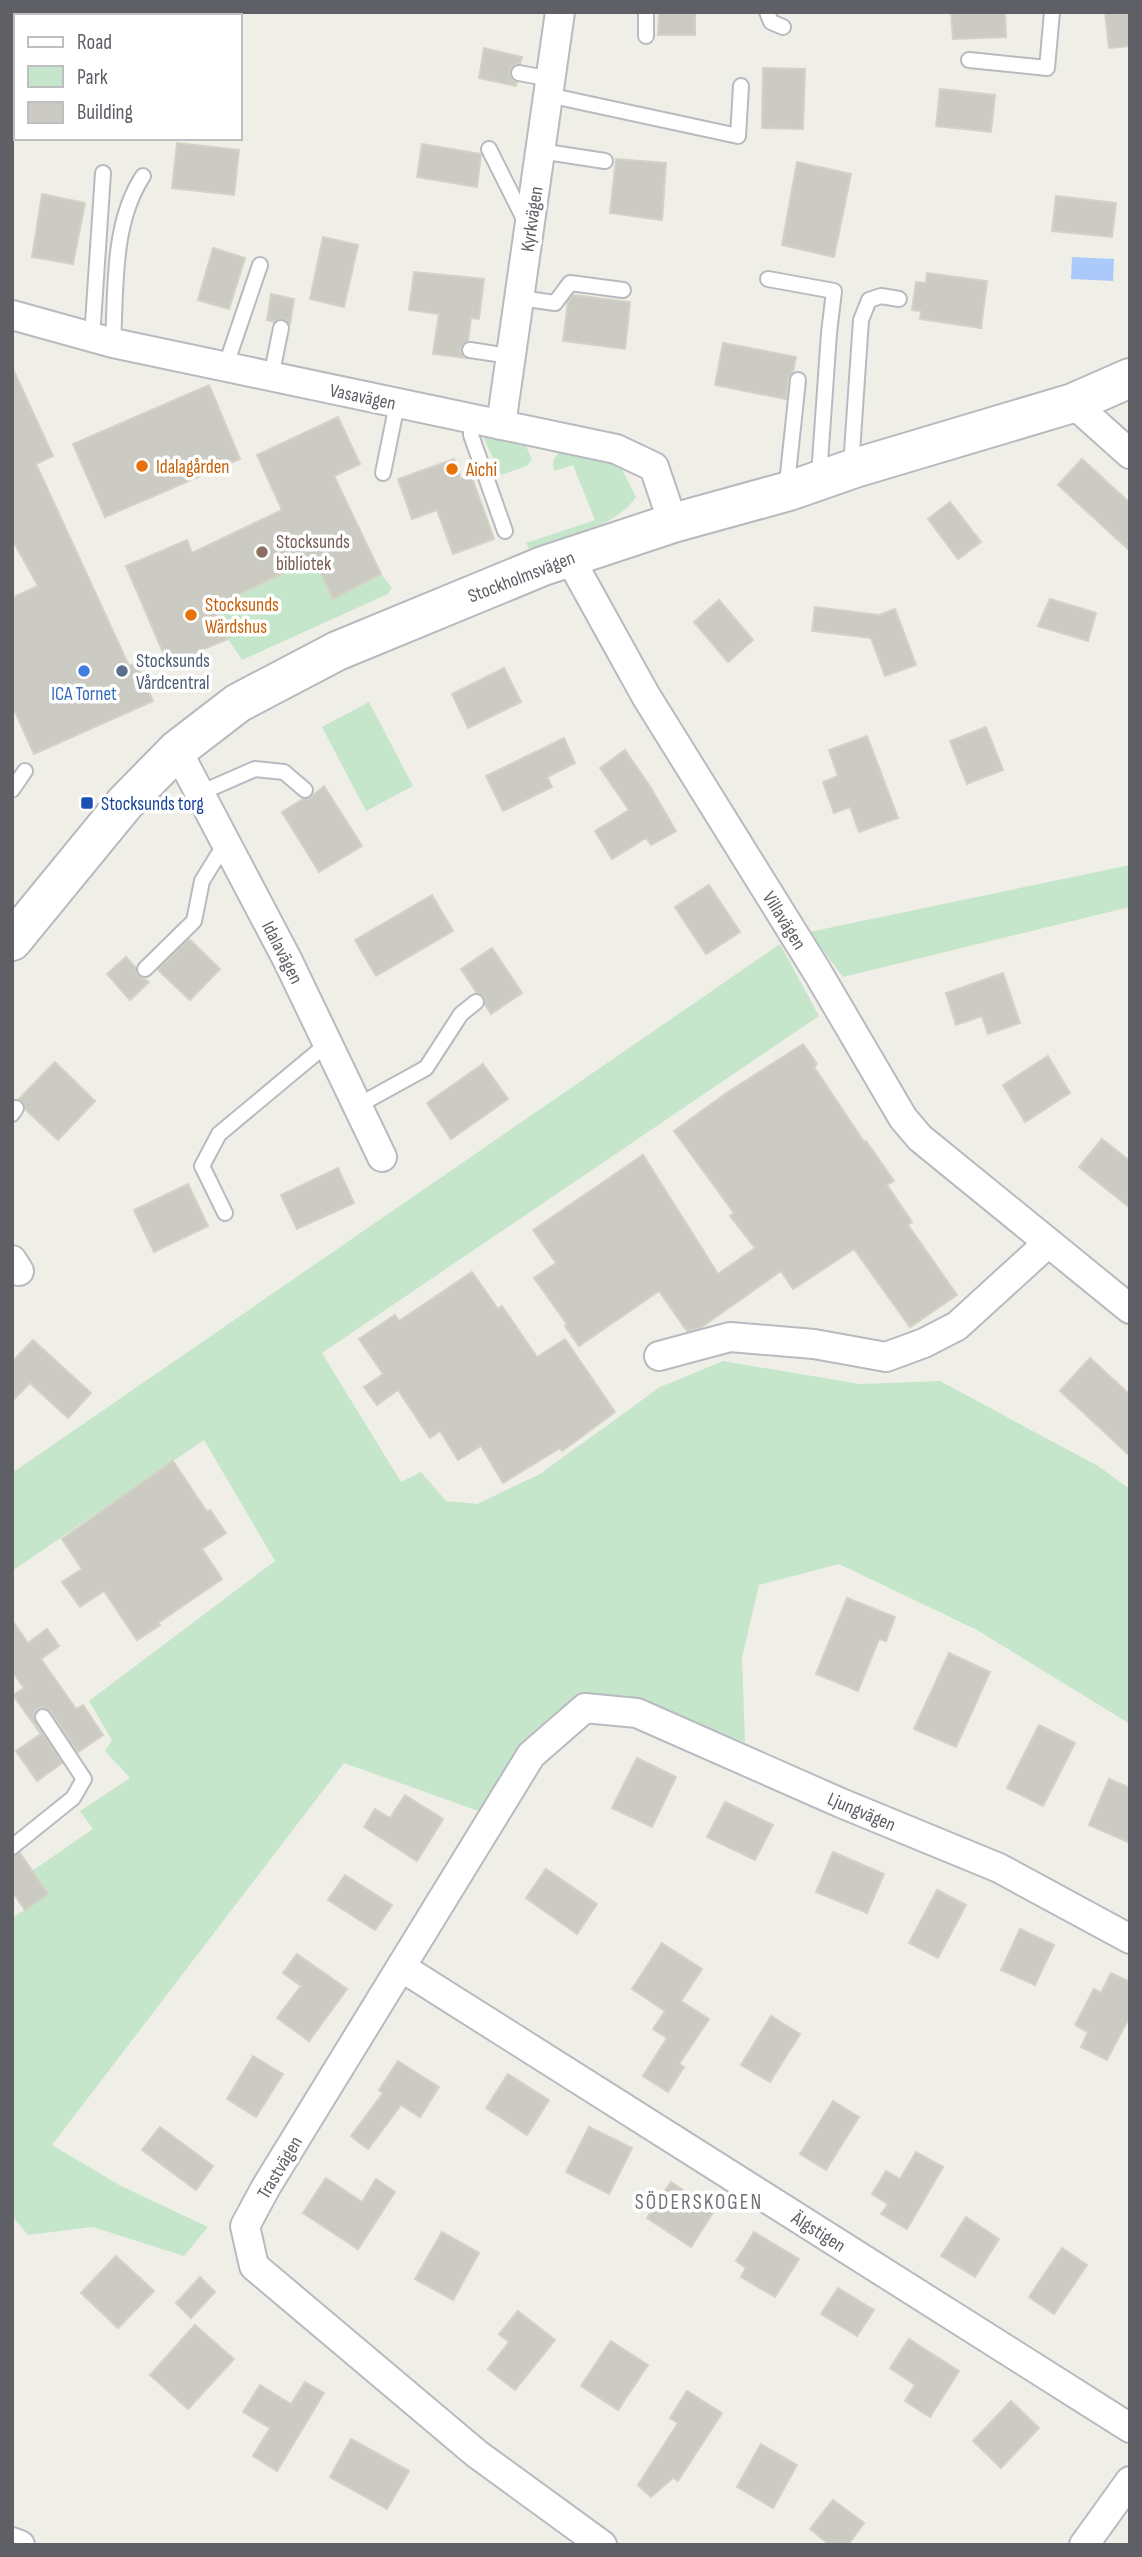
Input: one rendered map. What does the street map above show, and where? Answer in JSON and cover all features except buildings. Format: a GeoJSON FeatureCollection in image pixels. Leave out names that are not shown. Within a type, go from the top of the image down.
{"type":"FeatureCollection","features":[{"type":"Feature","properties":{"kind":"street","name":"Kyrkvägen"},"geometry":{"type":"LineString","coordinates":[[501,425],[560,12]]}},
{"type":"Feature","properties":{"kind":"street","name":"Vasavägen"},"geometry":{"type":"LineString","coordinates":[[12,315],[102,340],[616,449],[654,467],[673,523]]}},
{"type":"Feature","properties":{"kind":"street","name":"Stockholmsvägen"},"geometry":{"type":"LineString","coordinates":[[17,926],[125,803],[177,750],[238,703],[337,651],[569,557],[673,523],[804,486],[855,468],[1073,403],[1130,378]]}},
{"type":"Feature","properties":{"kind":"street"},"geometry":{"type":"LineString","coordinates":[[1073,403],[1130,454]]}},
{"type":"Feature","properties":{"kind":"street","name":"Villavägen"},"geometry":{"type":"LineString","coordinates":[[569,557],[646,696],[818,973],[903,1118],[920,1138],[1130,1309]]}},
{"type":"Feature","properties":{"kind":"street","name":"Idalavägen"},"geometry":{"type":"LineString","coordinates":[[177,750],[287,959],[382,1157]]}},
{"type":"Feature","properties":{"kind":"street"},"geometry":{"type":"LineString","coordinates":[[659,1356],[730,1337],[814,1344],[886,1357],[924,1343],[957,1326],[1048,1243]]}},
{"type":"Feature","properties":{"kind":"street","name":"Ljungvägen"},"geometry":{"type":"LineString","coordinates":[[585,1708],[637,1713],[841,1803],[999,1868],[1130,1939]]}},
{"type":"Feature","properties":{"kind":"street","name":"Trastvägen"},"geometry":{"type":"LineString","coordinates":[[585,1708],[531,1755],[266,2187],[246,2226],[254,2266],[491,2465],[602,2545]]}},
{"type":"Feature","properties":{"kind":"street","name":"Älgstigen"},"geometry":{"type":"LineString","coordinates":[[401,1967],[1130,2428]]}},
{"type":"Feature","properties":{"kind":"street"},"geometry":{"type":"LineString","coordinates":[[1084,2545],[1130,2481]]}},
{"type":"Feature","properties":{"kind":"street"},"geometry":{"type":"LineString","coordinates":[[12,2543],[20,2545]]}},
{"type":"Feature","properties":{"kind":"lane"},"geometry":{"type":"LineString","coordinates":[[646,12],[646,36]]}},
{"type":"Feature","properties":{"kind":"lane"},"geometry":{"type":"LineString","coordinates":[[767,12],[771,22],[783,27]]}},
{"type":"Feature","properties":{"kind":"lane"},"geometry":{"type":"LineString","coordinates":[[969,60],[1047,68],[1052,12]]}},
{"type":"Feature","properties":{"kind":"lane"},"geometry":{"type":"LineString","coordinates":[[519,73],[550,87],[738,136],[741,86]]}},
{"type":"Feature","properties":{"kind":"lane"},"geometry":{"type":"LineString","coordinates":[[489,149],[529,229]]}},
{"type":"Feature","properties":{"kind":"lane"},"geometry":{"type":"LineString","coordinates":[[540,151],[605,161]]}},
{"type":"Feature","properties":{"kind":"lane"},"geometry":{"type":"LineString","coordinates":[[102,340],[103,173]]}},
{"type":"Feature","properties":{"kind":"lane"},"geometry":{"type":"LineString","coordinates":[[102,340],[125,215],[132,191],[143,176]]}},
{"type":"Feature","properties":{"kind":"lane"},"geometry":{"type":"LineString","coordinates":[[226,365],[260,265]]}},
{"type":"Feature","properties":{"kind":"lane"},"geometry":{"type":"LineString","coordinates":[[768,278],[834,291],[804,486],[788,474],[798,380]]}},
{"type":"Feature","properties":{"kind":"lane"},"geometry":{"type":"LineString","coordinates":[[520,298],[555,303],[570,282],[624,290]]}},
{"type":"Feature","properties":{"kind":"lane"},"geometry":{"type":"LineString","coordinates":[[855,468],[852,452],[861,320],[869,300],[881,296],[899,299]]}},
{"type":"Feature","properties":{"kind":"lane"},"geometry":{"type":"LineString","coordinates":[[271,377],[281,328]]}},
{"type":"Feature","properties":{"kind":"lane"},"geometry":{"type":"LineString","coordinates":[[470,350],[510,356]]}},
{"type":"Feature","properties":{"kind":"lane"},"geometry":{"type":"LineString","coordinates":[[383,473],[397,404]]}},
{"type":"Feature","properties":{"kind":"lane"},"geometry":{"type":"LineString","coordinates":[[471,420],[471,435],[505,531]]}},
{"type":"Feature","properties":{"kind":"lane"},"geometry":{"type":"LineString","coordinates":[[200,793],[256,769],[284,772],[305,790]]}},
{"type":"Feature","properties":{"kind":"lane"},"geometry":{"type":"LineString","coordinates":[[12,790],[25,771]]}},
{"type":"Feature","properties":{"kind":"lane"},"geometry":{"type":"LineString","coordinates":[[145,969],[194,921],[202,881],[226,842]]}},
{"type":"Feature","properties":{"kind":"lane"},"geometry":{"type":"LineString","coordinates":[[358,1106],[426,1068],[461,1014],[476,1002]]}},
{"type":"Feature","properties":{"kind":"lane"},"geometry":{"type":"LineString","coordinates":[[225,1213],[202,1166],[219,1134],[327,1044]]}},
{"type":"Feature","properties":{"kind":"lane"},"geometry":{"type":"LineString","coordinates":[[12,1847],[73,1798],[84,1779],[43,1717]]}},
{"type":"Feature","properties":{"kind":"green space"},"geometry":{"type":"Polygon","coordinates":[[[483,437],[525,444],[532,459],[527,466],[501,475],[483,437]]]}},
{"type":"Feature","properties":{"kind":"green space"},"geometry":{"type":"Polygon","coordinates":[[[559,452],[610,463],[622,469],[636,497],[615,517],[602,524],[529,549],[526,543],[595,520],[573,465],[554,471],[553,461],[559,452]]]}},
{"type":"Feature","properties":{"kind":"green space"},"geometry":{"type":"Polygon","coordinates":[[[306,562],[318,568],[333,599],[381,574],[392,588],[388,594],[242,660],[228,639],[209,594],[221,603],[306,562]]]}},
{"type":"Feature","properties":{"kind":"green space"},"geometry":{"type":"Polygon","coordinates":[[[369,702],[413,786],[366,811],[322,727],[369,702]]]}},
{"type":"Feature","properties":{"kind":"green space"},"geometry":{"type":"Polygon","coordinates":[[[1130,865],[1130,907],[843,977],[809,932],[1130,865]]]}},
{"type":"Feature","properties":{"kind":"green space"},"geometry":{"type":"Polygon","coordinates":[[[780,944],[819,1016],[322,1353],[401,1482],[421,1472],[446,1501],[477,1504],[540,1474],[660,1387],[723,1361],[860,1384],[940,1381],[1098,1466],[1130,1489],[1130,1724],[977,1630],[839,1564],[759,1585],[742,1658],[745,1742],[624,1701],[578,1695],[527,1738],[506,1796],[484,1813],[344,1763],[52,2145],[121,2186],[208,2227],[184,2256],[93,2227],[28,2235],[12,2216],[12,1918],[48,1894],[32,1871],[93,1829],[80,1811],[130,1778],[105,1751],[112,1740],[89,1701],[275,1561],[204,1440],[12,1571],[12,1473],[780,944]]]}},
{"type":"Feature","properties":{"kind":"water"},"geometry":{"type":"Polygon","coordinates":[[[1072,257],[1114,259],[1113,281],[1071,279],[1072,257]]]}},
{"type":"Feature","properties":{"kind":"place","name":"Idalagården"},"geometry":{"type":"Point","coordinates":[142,466]}},
{"type":"Feature","properties":{"kind":"place","name":"Aichi"},"geometry":{"type":"Point","coordinates":[452,469]}},
{"type":"Feature","properties":{"kind":"place","name":"Stocksunds bibliotek"},"geometry":{"type":"Point","coordinates":[262,552]}},
{"type":"Feature","properties":{"kind":"place","name":"Stocksunds Wärdshus"},"geometry":{"type":"Point","coordinates":[191,615]}},
{"type":"Feature","properties":{"kind":"place","name":"ICA Tornet"},"geometry":{"type":"Point","coordinates":[84,671]}},
{"type":"Feature","properties":{"kind":"place","name":"Stocksunds Vårdcentral"},"geometry":{"type":"Point","coordinates":[122,671]}},
{"type":"Feature","properties":{"kind":"place","name":"Stocksunds torg"},"geometry":{"type":"Point","coordinates":[87,803]}},
{"type":"Feature","properties":{"kind":"district","name":"SÖDERSKOGEN"},"geometry":{"type":"Point","coordinates":[699,2202]}}]}
